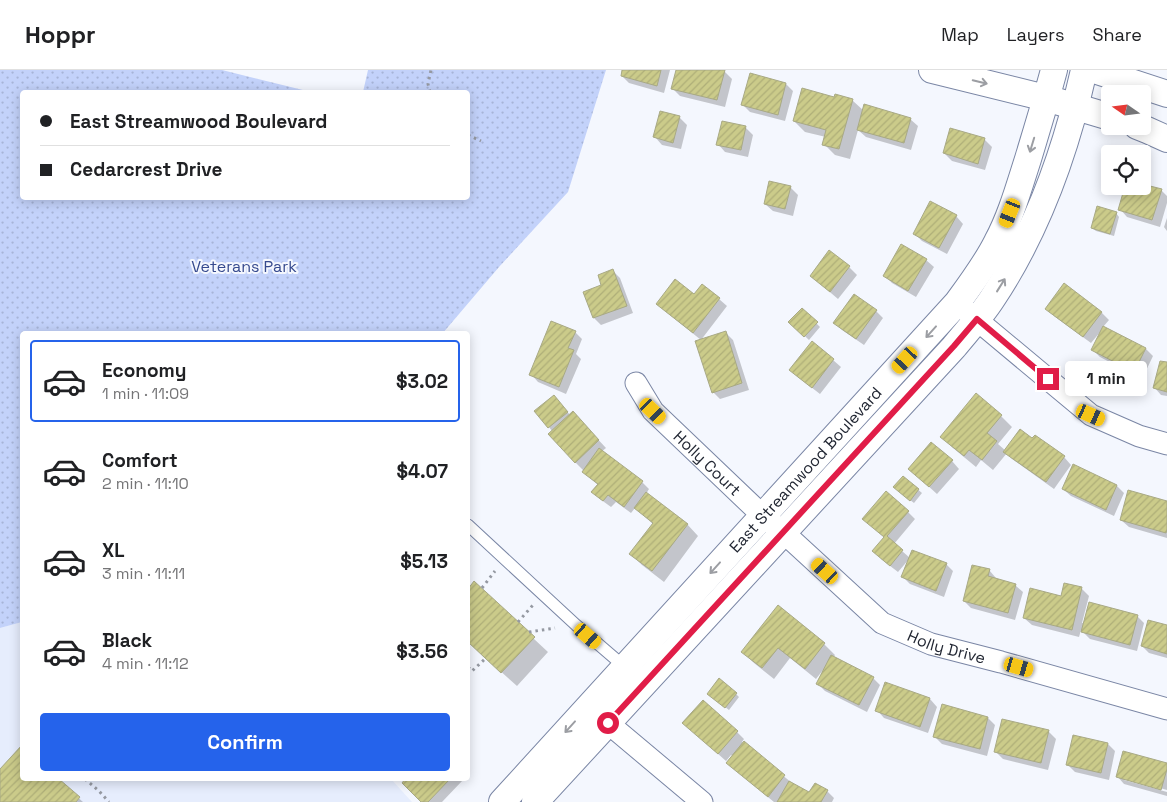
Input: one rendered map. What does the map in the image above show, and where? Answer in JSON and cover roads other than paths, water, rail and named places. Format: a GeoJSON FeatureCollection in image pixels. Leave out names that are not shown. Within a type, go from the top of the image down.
{"type":"FeatureCollection","features":[{"type":"Feature","properties":{"kind":"street"},"geometry":{"type":"LineString","coordinates":[[932,70],[1046,98],[1101,114]]}},
{"type":"Feature","properties":{"kind":"street","name":"East Streamwood Boulevard"},"geometry":{"type":"LineString","coordinates":[[502,802],[588,706],[634,676],[783,532],[954,346],[982,268],[1005,226],[1015,200],[1054,70]]}},
{"type":"Feature","properties":{"kind":"street","name":"East Streamwood Boulevard"},"geometry":{"type":"LineString","coordinates":[[535,802],[608,723],[634,676],[763,516],[967,311],[991,301],[1025,243],[1051,185],[1076,107],[1084,70]]}},
{"type":"Feature","properties":{"kind":"street"},"geometry":{"type":"LineString","coordinates":[[1094,70],[1167,94]]}},
{"type":"Feature","properties":{"kind":"street"},"geometry":{"type":"LineString","coordinates":[[1151,132],[1167,139]]}},
{"type":"Feature","properties":{"kind":"street"},"geometry":{"type":"LineString","coordinates":[[967,311],[1091,415],[1138,436],[1167,444]]}},
{"type":"Feature","properties":{"kind":"street","name":"Holly Court"},"geometry":{"type":"LineString","coordinates":[[636,383],[653,411],[763,516]]}},
{"type":"Feature","properties":{"kind":"street","name":"Holly Drive"},"geometry":{"type":"LineString","coordinates":[[763,516],[882,623],[932,644],[1167,709]]}},
{"type":"Feature","properties":{"kind":"street"},"geometry":{"type":"LineString","coordinates":[[588,706],[702,802]]}},
{"type":"Feature","properties":{"kind":"lane"},"geometry":{"type":"LineString","coordinates":[[470,527],[634,676]]}},
{"type":"Feature","properties":{"kind":"park label","name":"Veterans Park"},"geometry":{"type":"Point","coordinates":[244,266]}}]}
